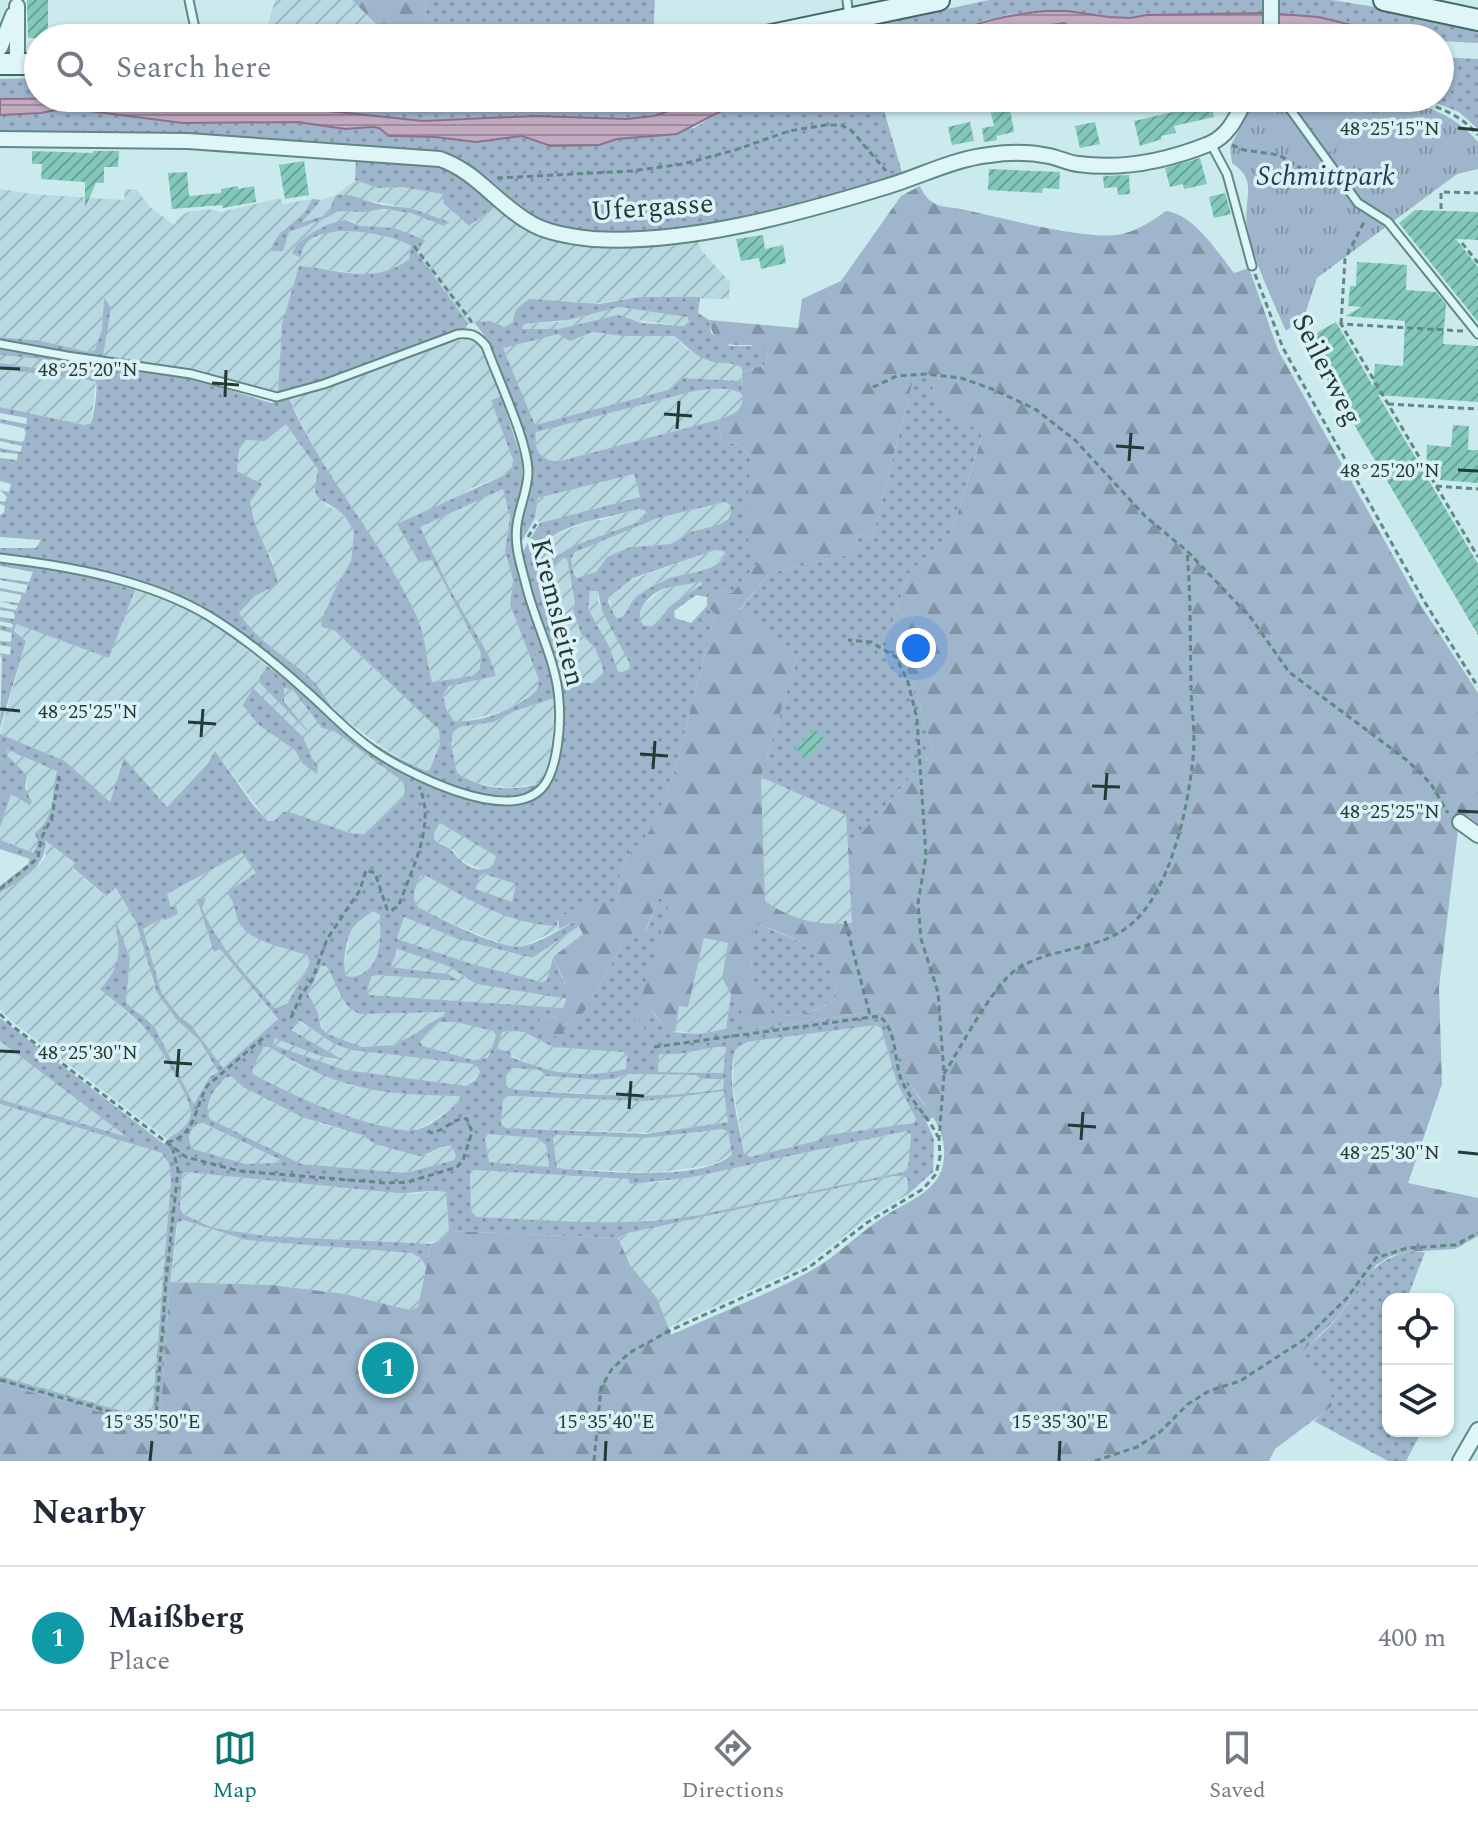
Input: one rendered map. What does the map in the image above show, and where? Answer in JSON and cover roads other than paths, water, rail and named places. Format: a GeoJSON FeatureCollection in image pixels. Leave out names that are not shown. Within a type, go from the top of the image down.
{"type":"FeatureCollection","features":[{"type":"Feature","properties":{"kind":"main road"},"geometry":{"type":"LineString","coordinates":[[802,24],[848,10],[939,0]]}},
{"type":"Feature","properties":{"kind":"main road"},"geometry":{"type":"LineString","coordinates":[[1384,0],[1478,20]]}},
{"type":"Feature","properties":{"kind":"street"},"geometry":{"type":"LineString","coordinates":[[1271,0],[1271,24]]}},
{"type":"Feature","properties":{"kind":"street"},"geometry":{"type":"LineString","coordinates":[[0,48],[18,3]]}},
{"type":"Feature","properties":{"kind":"street"},"geometry":{"type":"LineString","coordinates":[[18,3],[18,64]]}},
{"type":"Feature","properties":{"kind":"street"},"geometry":{"type":"LineString","coordinates":[[1214,142],[1225,134],[1238,112]]}},
{"type":"Feature","properties":{"kind":"street","name":"Ufergasse"},"geometry":{"type":"LineString","coordinates":[[0,139],[188,141],[440,159],[456,164],[534,225],[560,234],[624,240],[764,220],[896,184],[962,160],[990,154],[1019,153],[1050,156],[1075,164],[1128,165],[1214,142]]}},
{"type":"Feature","properties":{"kind":"street"},"geometry":{"type":"LineString","coordinates":[[1460,822],[1478,835]]}},
{"type":"Feature","properties":{"kind":"street"},"geometry":{"type":"LineString","coordinates":[[1460,1461],[1478,1430]]}},
{"type":"Feature","properties":{"kind":"lane"},"geometry":{"type":"LineString","coordinates":[[189,0],[194,24]]}},
{"type":"Feature","properties":{"kind":"lane"},"geometry":{"type":"LineString","coordinates":[[1292,112],[1358,203],[1388,222],[1477,333]]}},
{"type":"Feature","properties":{"kind":"lane"},"geometry":{"type":"LineString","coordinates":[[1214,142],[1227,174],[1252,266]]}},
{"type":"Feature","properties":{"kind":"lane","name":"Kremsleiten"},"geometry":{"type":"LineString","coordinates":[[0,344],[191,374],[277,397],[324,384],[443,339],[470,333],[479,337],[486,346],[527,459],[526,484],[516,539],[559,700],[555,753],[549,777],[541,789],[518,800],[501,801],[450,789],[374,751],[337,722],[305,690],[208,616],[173,599],[109,577],[0,558]]}},
{"type":"Feature","properties":{"kind":"place","name":"Maißberg"},"geometry":{"type":"Point","coordinates":[388,1368]}},
{"type":"Feature","properties":{"kind":"park label","name":"Schmittpark"},"geometry":{"type":"Point","coordinates":[1326,175]}}]}
